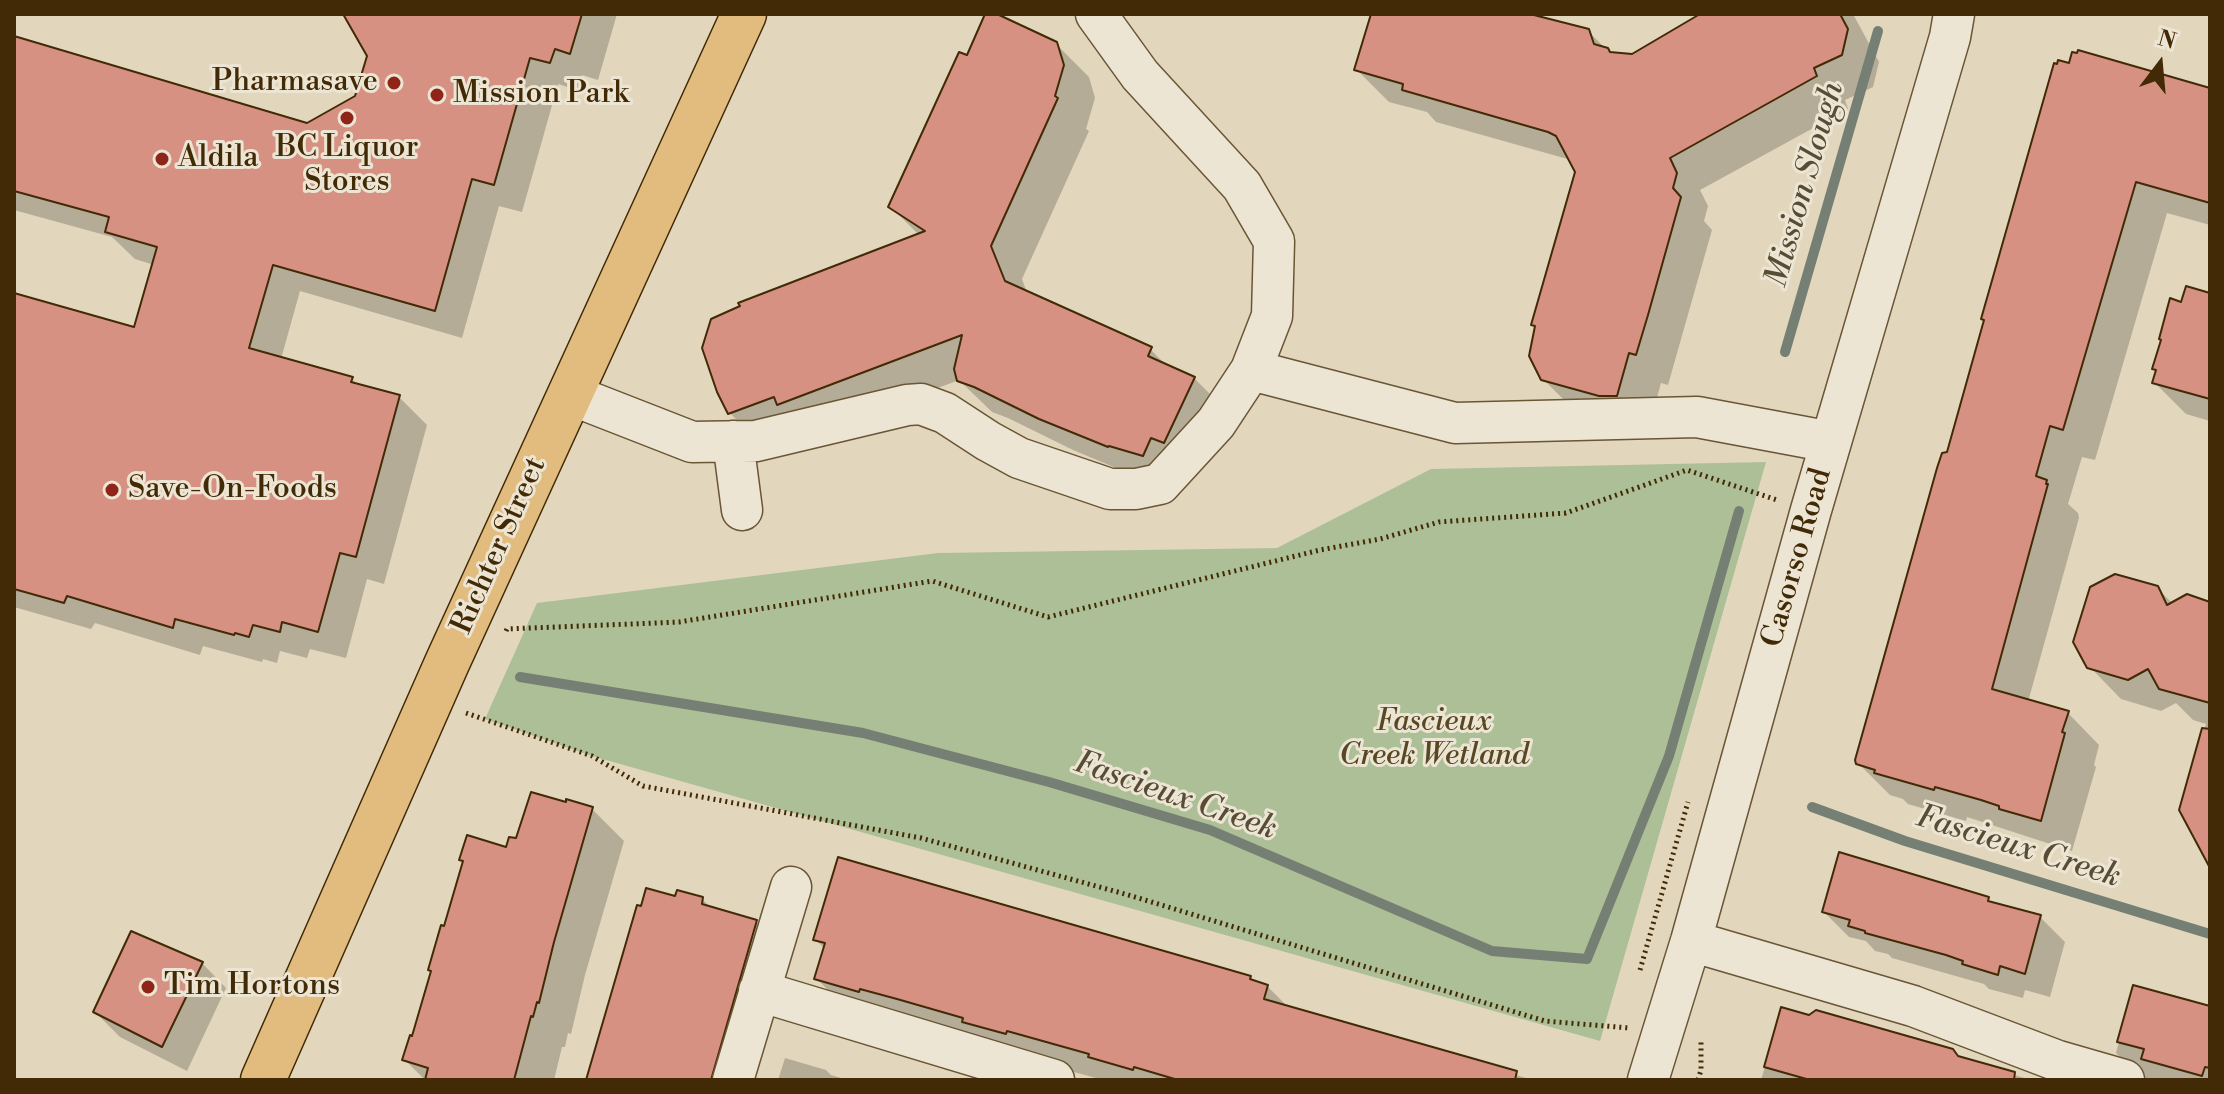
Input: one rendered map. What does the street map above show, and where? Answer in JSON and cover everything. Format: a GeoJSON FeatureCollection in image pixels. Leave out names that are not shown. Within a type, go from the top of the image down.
{"type":"FeatureCollection","features":[{"type":"Feature","properties":{"kind":"main road","name":"Richter Street"},"geometry":{"type":"LineString","coordinates":[[263,1080],[569,394],[744,14]]}},
{"type":"Feature","properties":{"kind":"street"},"geometry":{"type":"LineString","coordinates":[[569,394],[692,442],[756,441],[921,404],[945,413],[1019,458],[1110,489],[1136,489],[1160,484],[1216,423],[1251,370],[1272,316],[1274,241],[1242,186],[1140,75],[1096,14]]}},
{"type":"Feature","properties":{"kind":"street","name":"Casorso Road"},"geometry":{"type":"LineString","coordinates":[[1648,1080],[1691,941],[1811,510],[1955,22]]}},
{"type":"Feature","properties":{"kind":"street"},"geometry":{"type":"LineString","coordinates":[[1251,370],[1455,423],[1697,417],[1831,442]]}},
{"type":"Feature","properties":{"kind":"street"},"geometry":{"type":"LineString","coordinates":[[733,441],[742,510]]}},
{"type":"Feature","properties":{"kind":"street"},"geometry":{"type":"LineString","coordinates":[[733,1080],[791,887]]}},
{"type":"Feature","properties":{"kind":"street"},"geometry":{"type":"LineString","coordinates":[[1691,941],[1913,1006],[2058,1061],[2124,1080]]}},
{"type":"Feature","properties":{"kind":"street"},"geometry":{"type":"LineString","coordinates":[[759,991],[1054,1080]]}},
{"type":"Feature","properties":{"kind":"path"},"geometry":{"type":"LineString","coordinates":[[502,641],[507,629],[679,622],[932,581],[1048,617],[1320,550],[1380,539],[1439,522],[1566,513],[1687,470],[1811,510]]}},
{"type":"Feature","properties":{"kind":"path"},"geometry":{"type":"LineString","coordinates":[[431,701],[592,756],[643,786],[921,838],[1140,898],[1545,1021],[1623,1027],[1661,1037]]}},
{"type":"Feature","properties":{"kind":"green space","name":"Fascieux Creek Wetland"},"geometry":{"type":"Polygon","coordinates":[[[1766,462],[1600,1041],[592,756],[485,719],[537,603],[938,553],[1277,548],[1431,469],[1766,462]]]}},
{"type":"Feature","properties":{"kind":"building"},"geometry":{"type":"Polygon","coordinates":[[[343,14],[582,14],[570,54],[555,49],[550,63],[530,58],[494,185],[472,179],[435,311],[273,265],[249,348],[353,377],[351,382],[400,395],[356,557],[340,553],[318,632],[282,622],[280,632],[253,625],[249,637],[175,619],[173,628],[67,596],[64,603],[14,589],[14,293],[134,327],[157,247],[105,232],[109,217],[14,191],[14,36],[307,123],[355,96],[367,56],[343,14]]]}},
{"type":"Feature","properties":{"kind":"building"},"geometry":{"type":"Polygon","coordinates":[[[985,14],[997,14],[1057,42],[1064,65],[1055,96],[1058,98],[991,246],[1005,281],[1152,347],[1148,356],[1195,377],[1164,443],[1151,438],[1143,456],[1108,447],[957,381],[954,369],[962,335],[777,405],[774,397],[728,414],[702,348],[711,319],[740,306],[738,303],[925,231],[888,207],[959,52],[967,55],[985,14]]]}},
{"type":"Feature","properties":{"kind":"building"},"geometry":{"type":"Polygon","coordinates":[[[1371,14],[1530,14],[1589,29],[1594,44],[1608,48],[1610,52],[1632,54],[1700,14],[1840,14],[1848,29],[1842,55],[1814,68],[1817,76],[1670,158],[1677,173],[1673,188],[1681,197],[1648,315],[1636,355],[1629,353],[1617,396],[1599,396],[1541,380],[1529,356],[1535,326],[1531,325],[1575,172],[1556,136],[1402,90],[1403,84],[1354,70],[1371,14]]]}},
{"type":"Feature","properties":{"kind":"building"},"geometry":{"type":"Polygon","coordinates":[[[2078,50],[2210,88],[2210,203],[2136,182],[2063,430],[2050,426],[2036,476],[2047,480],[2048,484],[1992,689],[2069,711],[2041,821],[1999,809],[1999,806],[1981,800],[1874,773],[1875,770],[1856,764],[1855,760],[1937,468],[1942,453],[1947,452],[1984,320],[1981,319],[2054,63],[2057,64],[2058,60],[2069,63],[2072,52],[2077,53],[2078,50]]]}},
{"type":"Feature","properties":{"kind":"building"},"geometry":{"type":"Polygon","coordinates":[[[2186,286],[2210,293],[2210,399],[2152,383],[2156,370],[2152,369],[2170,298],[2181,302],[2186,286]]]}},
{"type":"Feature","properties":{"kind":"building"},"geometry":{"type":"Polygon","coordinates":[[[2115,574],[2158,586],[2167,605],[2187,594],[2210,602],[2210,703],[2159,689],[2148,669],[2128,680],[2087,668],[2073,642],[2090,587],[2115,574]]]}},
{"type":"Feature","properties":{"kind":"building"},"geometry":{"type":"Polygon","coordinates":[[[2202,728],[2210,729],[2210,868],[2179,810],[2202,728]]]}},
{"type":"Feature","properties":{"kind":"building"},"geometry":{"type":"Polygon","coordinates":[[[531,792],[593,807],[539,1003],[531,1016],[514,1080],[425,1080],[428,1068],[402,1060],[412,1036],[441,925],[444,926],[463,861],[459,860],[467,835],[506,847],[509,837],[516,838],[531,792]]]}},
{"type":"Feature","properties":{"kind":"building"},"geometry":{"type":"Polygon","coordinates":[[[1839,852],[1989,897],[1988,901],[2041,915],[2025,974],[2000,966],[1998,975],[1962,964],[1963,961],[1946,955],[1865,933],[1848,926],[1850,920],[1822,912],[1839,852]]]}},
{"type":"Feature","properties":{"kind":"building"},"geometry":{"type":"Polygon","coordinates":[[[838,857],[1251,976],[1250,979],[1268,985],[1264,999],[1517,1071],[1515,1080],[1178,1080],[1134,1067],[1133,1070],[1007,1031],[1006,1034],[962,1022],[963,1018],[897,999],[814,979],[825,943],[813,940],[838,857]]]}},
{"type":"Feature","properties":{"kind":"building"},"geometry":{"type":"Polygon","coordinates":[[[646,888],[675,896],[677,890],[703,897],[702,904],[757,920],[711,1080],[586,1080],[637,905],[641,906],[646,888]]]}},
{"type":"Feature","properties":{"kind":"building","name":"Tim Hortons"},"geometry":{"type":"Polygon","coordinates":[[[131,931],[203,962],[162,1047],[93,1012],[131,931]]]}},
{"type":"Feature","properties":{"kind":"building"},"geometry":{"type":"Polygon","coordinates":[[[2133,985],[2210,1006],[2210,1068],[2205,1067],[2202,1076],[2141,1059],[2144,1049],[2117,1042],[2133,985]]]}},
{"type":"Feature","properties":{"kind":"building"},"geometry":{"type":"Polygon","coordinates":[[[1781,1007],[1809,1015],[1816,1010],[1953,1049],[1958,1056],[2015,1072],[2014,1080],[1810,1080],[1764,1067],[1781,1007]]]}},
{"type":"Feature","properties":{"kind":"waterway","name":"Mission Slough"},"geometry":{"type":"LineString","coordinates":[[1785,352],[1878,31]]}},
{"type":"Feature","properties":{"kind":"waterway","name":"Fascieux Creek"},"geometry":{"type":"LineString","coordinates":[[520,677],[863,733],[1049,782],[1210,830],[1492,951],[1587,959],[1669,756],[1739,511]]}},
{"type":"Feature","properties":{"kind":"waterway","name":"Fascieux Creek"},"geometry":{"type":"LineString","coordinates":[[1812,807],[1905,841],[2210,934]]}},
{"type":"Feature","properties":{"kind":"place","name":"Pharmasave"},"geometry":{"type":"Point","coordinates":[394,83]}},
{"type":"Feature","properties":{"kind":"place","name":"Mission Park"},"geometry":{"type":"Point","coordinates":[437,95]}},
{"type":"Feature","properties":{"kind":"place","name":"BC Liquor Stores"},"geometry":{"type":"Point","coordinates":[347,118]}},
{"type":"Feature","properties":{"kind":"place","name":"Aldila"},"geometry":{"type":"Point","coordinates":[162,159]}},
{"type":"Feature","properties":{"kind":"place","name":"Save-On-Foods"},"geometry":{"type":"Point","coordinates":[112,490]}},
{"type":"Feature","properties":{"kind":"place","name":"Tim Hortons"},"geometry":{"type":"Point","coordinates":[148,987]}}]}
